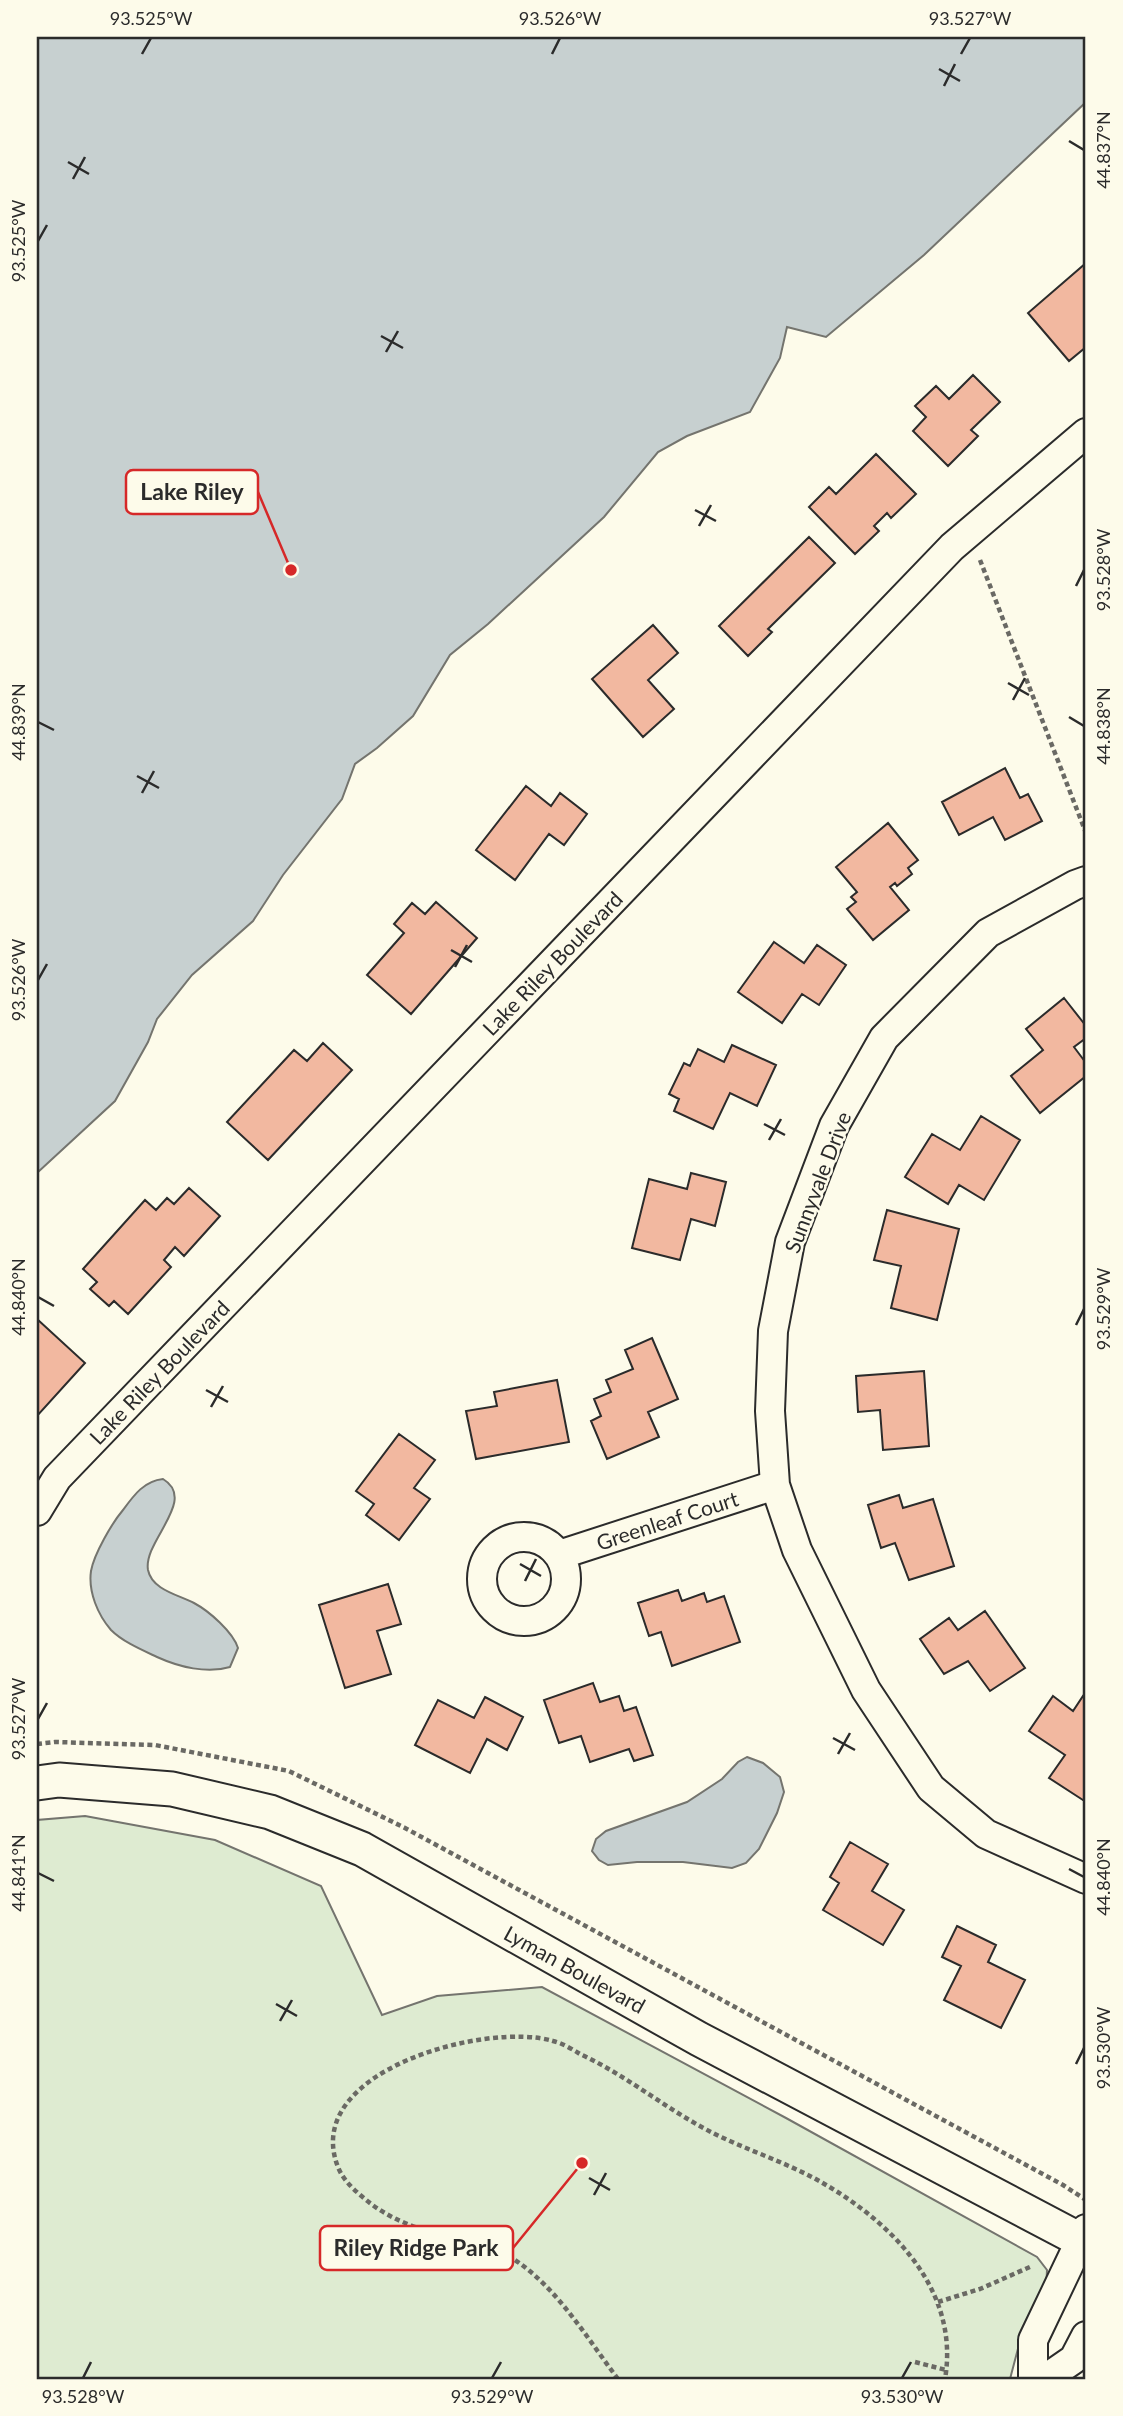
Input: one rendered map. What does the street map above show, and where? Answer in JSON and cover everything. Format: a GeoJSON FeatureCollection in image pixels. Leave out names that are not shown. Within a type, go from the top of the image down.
{"type":"FeatureCollection","features":[{"type":"Feature","properties":{"kind":"street","name":"Lake Riley Boulevard"},"geometry":{"type":"LineString","coordinates":[[37,1511],[57,1478],[913,587],[969,533],[1086,433]]}},
{"type":"Feature","properties":{"kind":"street","name":"Sunnyvale Drive"},"geometry":{"type":"LineString","coordinates":[[1086,881],[988,933],[884,1038],[834,1126],[790,1242],[773,1331],[770,1411],[775,1485],[797,1550],[866,1690],[931,1788],[986,1834],[1086,1879]]}},
{"type":"Feature","properties":{"kind":"street","name":"Greenleaf Court"},"geometry":{"type":"LineString","coordinates":[[559,1555],[775,1485]]}},
{"type":"Feature","properties":{"kind":"street","name":"Lyman Boulevard"},"geometry":{"type":"LineString","coordinates":[[37,1783],[59,1780],[172,1789],[271,1812],[362,1849],[699,2039],[1084,2237]]}},
{"type":"Feature","properties":{"kind":"street"},"geometry":{"type":"LineString","coordinates":[[1033,2379],[1033,2340],[1084,2237]]}},
{"type":"Feature","properties":{"kind":"street"},"geometry":{"type":"LineString","coordinates":[[1045,2379],[1073,2359],[1086,2336]]}},
{"type":"Feature","properties":{"kind":"path"},"geometry":{"type":"LineString","coordinates":[[969,533],[1086,833]]}},
{"type":"Feature","properties":{"kind":"path"},"geometry":{"type":"LineString","coordinates":[[618,2379],[564,2307],[536,2275],[512,2257],[493,2249],[418,2229],[375,2208],[351,2188],[338,2167],[333,2143],[335,2123],[343,2106],[363,2085],[414,2057],[466,2043],[514,2036],[552,2040],[597,2062],[709,2132],[821,2182],[873,2218],[911,2253],[938,2302],[948,2361],[945,2379]]}},
{"type":"Feature","properties":{"kind":"path"},"geometry":{"type":"LineString","coordinates":[[938,2302],[980,2289],[1032,2266]]}},
{"type":"Feature","properties":{"kind":"path"},"geometry":{"type":"LineString","coordinates":[[915,2362],[946,2370]]}},
{"type":"Feature","properties":{"kind":"green space"},"geometry":{"type":"Polygon","coordinates":[[[85,1816],[215,1840],[321,1886],[382,2015],[437,1996],[542,1987],[1037,2257],[1047,2270],[1046,2291],[1020,2341],[1010,2379],[37,2379],[37,1820],[85,1816]]]}},
{"type":"Feature","properties":{"kind":"shaded area"},"geometry":{"type":"Polygon","coordinates":[[[37,37],[1086,37],[1086,102],[924,255],[826,337],[787,327],[780,358],[750,412],[687,436],[658,452],[604,517],[488,624],[450,655],[413,716],[355,764],[342,799],[283,875],[253,921],[192,975],[157,1019],[148,1042],[115,1101],[37,1173],[37,37]]]}},
{"type":"Feature","properties":{"kind":"shaded area"},"geometry":{"type":"Polygon","coordinates":[[[163,1479],[172,1488],[175,1498],[167,1521],[153,1546],[148,1570],[160,1587],[200,1607],[226,1629],[238,1648],[230,1667],[212,1670],[193,1668],[174,1664],[145,1652],[111,1630],[95,1603],[91,1571],[104,1539],[135,1494],[150,1483],[163,1479]]]}},
{"type":"Feature","properties":{"kind":"shaded area"},"geometry":{"type":"Polygon","coordinates":[[[747,1757],[763,1763],[780,1777],[784,1792],[759,1849],[746,1863],[732,1868],[683,1862],[608,1865],[599,1860],[592,1851],[596,1839],[606,1831],[687,1802],[722,1779],[738,1762],[747,1757]]]}},
{"type":"Feature","properties":{"kind":"building"},"geometry":{"type":"Polygon","coordinates":[[[1086,263],[1086,347],[1069,361],[1028,313],[1086,263]]]}},
{"type":"Feature","properties":{"kind":"building"},"geometry":{"type":"Polygon","coordinates":[[[973,375],[1000,402],[971,430],[978,436],[948,466],[913,431],[926,417],[915,406],[936,386],[949,399],[973,375]]]}},
{"type":"Feature","properties":{"kind":"building"},"geometry":{"type":"Polygon","coordinates":[[[876,454],[916,494],[891,518],[887,513],[874,526],[879,531],[855,554],[809,507],[829,487],[836,494],[876,454]]]}},
{"type":"Feature","properties":{"kind":"building"},"geometry":{"type":"Polygon","coordinates":[[[809,537],[835,563],[768,629],[772,632],[748,656],[719,626],[809,537]]]}},
{"type":"Feature","properties":{"kind":"building"},"geometry":{"type":"Polygon","coordinates":[[[653,625],[678,653],[648,680],[674,709],[643,737],[592,679],[653,625]]]}},
{"type":"Feature","properties":{"kind":"building"},"geometry":{"type":"Polygon","coordinates":[[[1005,768],[1020,798],[1028,794],[1042,821],[1005,840],[993,817],[959,835],[942,802],[1005,768]]]}},
{"type":"Feature","properties":{"kind":"building"},"geometry":{"type":"Polygon","coordinates":[[[526,786],[551,806],[560,793],[587,814],[564,845],[549,834],[515,880],[476,850],[526,786]]]}},
{"type":"Feature","properties":{"kind":"building"},"geometry":{"type":"Polygon","coordinates":[[[888,823],[918,860],[908,868],[912,874],[897,886],[895,883],[890,887],[909,910],[873,940],[847,909],[856,902],[851,897],[857,892],[836,867],[888,823]]]}},
{"type":"Feature","properties":{"kind":"building"},"geometry":{"type":"Polygon","coordinates":[[[436,902],[477,938],[411,1014],[367,975],[404,933],[394,924],[412,903],[425,914],[436,902]]]}},
{"type":"Feature","properties":{"kind":"building"},"geometry":{"type":"Polygon","coordinates":[[[774,942],[804,963],[817,945],[846,965],[819,1005],[802,994],[782,1023],[738,992],[774,942]]]}},
{"type":"Feature","properties":{"kind":"building"},"geometry":{"type":"Polygon","coordinates":[[[1064,998],[1086,1026],[1086,1038],[1074,1047],[1086,1063],[1086,1076],[1040,1113],[1011,1076],[1043,1050],[1026,1029],[1064,998]]]}},
{"type":"Feature","properties":{"kind":"building"},"geometry":{"type":"Polygon","coordinates":[[[323,1043],[352,1070],[268,1160],[227,1122],[294,1050],[307,1061],[323,1043]]]}},
{"type":"Feature","properties":{"kind":"building"},"geometry":{"type":"Polygon","coordinates":[[[732,1045],[776,1065],[757,1106],[730,1093],[713,1129],[674,1111],[679,1099],[669,1094],[684,1063],[690,1066],[698,1049],[724,1062],[732,1045]]]}},
{"type":"Feature","properties":{"kind":"building"},"geometry":{"type":"Polygon","coordinates":[[[981,1116],[1020,1140],[984,1200],[959,1185],[948,1204],[905,1177],[932,1134],[960,1150],[981,1116]]]}},
{"type":"Feature","properties":{"kind":"building"},"geometry":{"type":"Polygon","coordinates":[[[691,1173],[726,1182],[715,1226],[691,1219],[680,1260],[632,1248],[649,1179],[687,1189],[691,1173]]]}},
{"type":"Feature","properties":{"kind":"building"},"geometry":{"type":"Polygon","coordinates":[[[189,1188],[220,1216],[184,1256],[175,1247],[164,1260],[171,1267],[128,1314],[114,1301],[109,1306],[90,1289],[97,1282],[83,1269],[145,1200],[156,1210],[167,1198],[174,1204],[189,1188]]]}},
{"type":"Feature","properties":{"kind":"building"},"geometry":{"type":"Polygon","coordinates":[[[887,1210],[959,1229],[937,1320],[891,1308],[901,1266],[874,1260],[887,1210]]]}},
{"type":"Feature","properties":{"kind":"building"},"geometry":{"type":"Polygon","coordinates":[[[37,1319],[85,1363],[37,1416],[37,1319]]]}},
{"type":"Feature","properties":{"kind":"building"},"geometry":{"type":"Polygon","coordinates":[[[652,1338],[678,1399],[648,1412],[659,1437],[607,1459],[591,1421],[601,1416],[594,1399],[611,1392],[606,1380],[633,1369],[625,1350],[652,1338]]]}},
{"type":"Feature","properties":{"kind":"building"},"geometry":{"type":"Polygon","coordinates":[[[924,1371],[929,1446],[883,1450],[880,1410],[858,1412],[856,1376],[924,1371]]]}},
{"type":"Feature","properties":{"kind":"building"},"geometry":{"type":"Polygon","coordinates":[[[557,1380],[569,1442],[476,1459],[466,1411],[497,1406],[494,1392],[557,1380]]]}},
{"type":"Feature","properties":{"kind":"building"},"geometry":{"type":"Polygon","coordinates":[[[399,1434],[435,1460],[414,1488],[430,1499],[399,1540],[366,1515],[374,1504],[356,1491],[399,1434]]]}},
{"type":"Feature","properties":{"kind":"building"},"geometry":{"type":"Polygon","coordinates":[[[899,1495],[903,1508],[933,1499],[954,1566],[909,1580],[895,1543],[881,1548],[868,1505],[899,1495]]]}},
{"type":"Feature","properties":{"kind":"building"},"geometry":{"type":"Polygon","coordinates":[[[388,1584],[401,1624],[377,1631],[391,1674],[345,1688],[319,1605],[388,1584]]]}},
{"type":"Feature","properties":{"kind":"building"},"geometry":{"type":"Polygon","coordinates":[[[678,1590],[682,1601],[704,1593],[707,1602],[724,1596],[740,1642],[672,1666],[661,1632],[649,1636],[638,1603],[678,1590]]]}},
{"type":"Feature","properties":{"kind":"building"},"geometry":{"type":"Polygon","coordinates":[[[985,1611],[1025,1668],[990,1691],[968,1661],[944,1674],[920,1639],[949,1618],[958,1630],[985,1611]]]}},
{"type":"Feature","properties":{"kind":"building"},"geometry":{"type":"Polygon","coordinates":[[[593,1683],[600,1702],[619,1696],[624,1711],[636,1707],[653,1755],[634,1761],[629,1749],[590,1762],[581,1736],[559,1743],[544,1700],[593,1683]]]}},
{"type":"Feature","properties":{"kind":"building"},"geometry":{"type":"Polygon","coordinates":[[[1053,1696],[1073,1711],[1083,1696],[1086,1698],[1086,1802],[1049,1778],[1065,1755],[1029,1731],[1053,1696]]]}},
{"type":"Feature","properties":{"kind":"building"},"geometry":{"type":"Polygon","coordinates":[[[485,1697],[523,1717],[507,1750],[487,1739],[470,1773],[415,1745],[438,1700],[474,1718],[485,1697]]]}},
{"type":"Feature","properties":{"kind":"building"},"geometry":{"type":"Polygon","coordinates":[[[850,1842],[888,1864],[872,1891],[904,1910],[883,1945],[823,1910],[839,1883],[830,1877],[850,1842]]]}},
{"type":"Feature","properties":{"kind":"building"},"geometry":{"type":"Polygon","coordinates":[[[957,1926],[996,1945],[988,1962],[1025,1980],[1001,2028],[944,2000],[961,1966],[942,1957],[957,1926]]]}},
{"type":"Feature","properties":{"kind":"place","name":"Lake Riley"},"geometry":{"type":"Point","coordinates":[291,570]}},
{"type":"Feature","properties":{"kind":"place","name":"Riley Ridge Park"},"geometry":{"type":"Point","coordinates":[582,2163]}}]}
